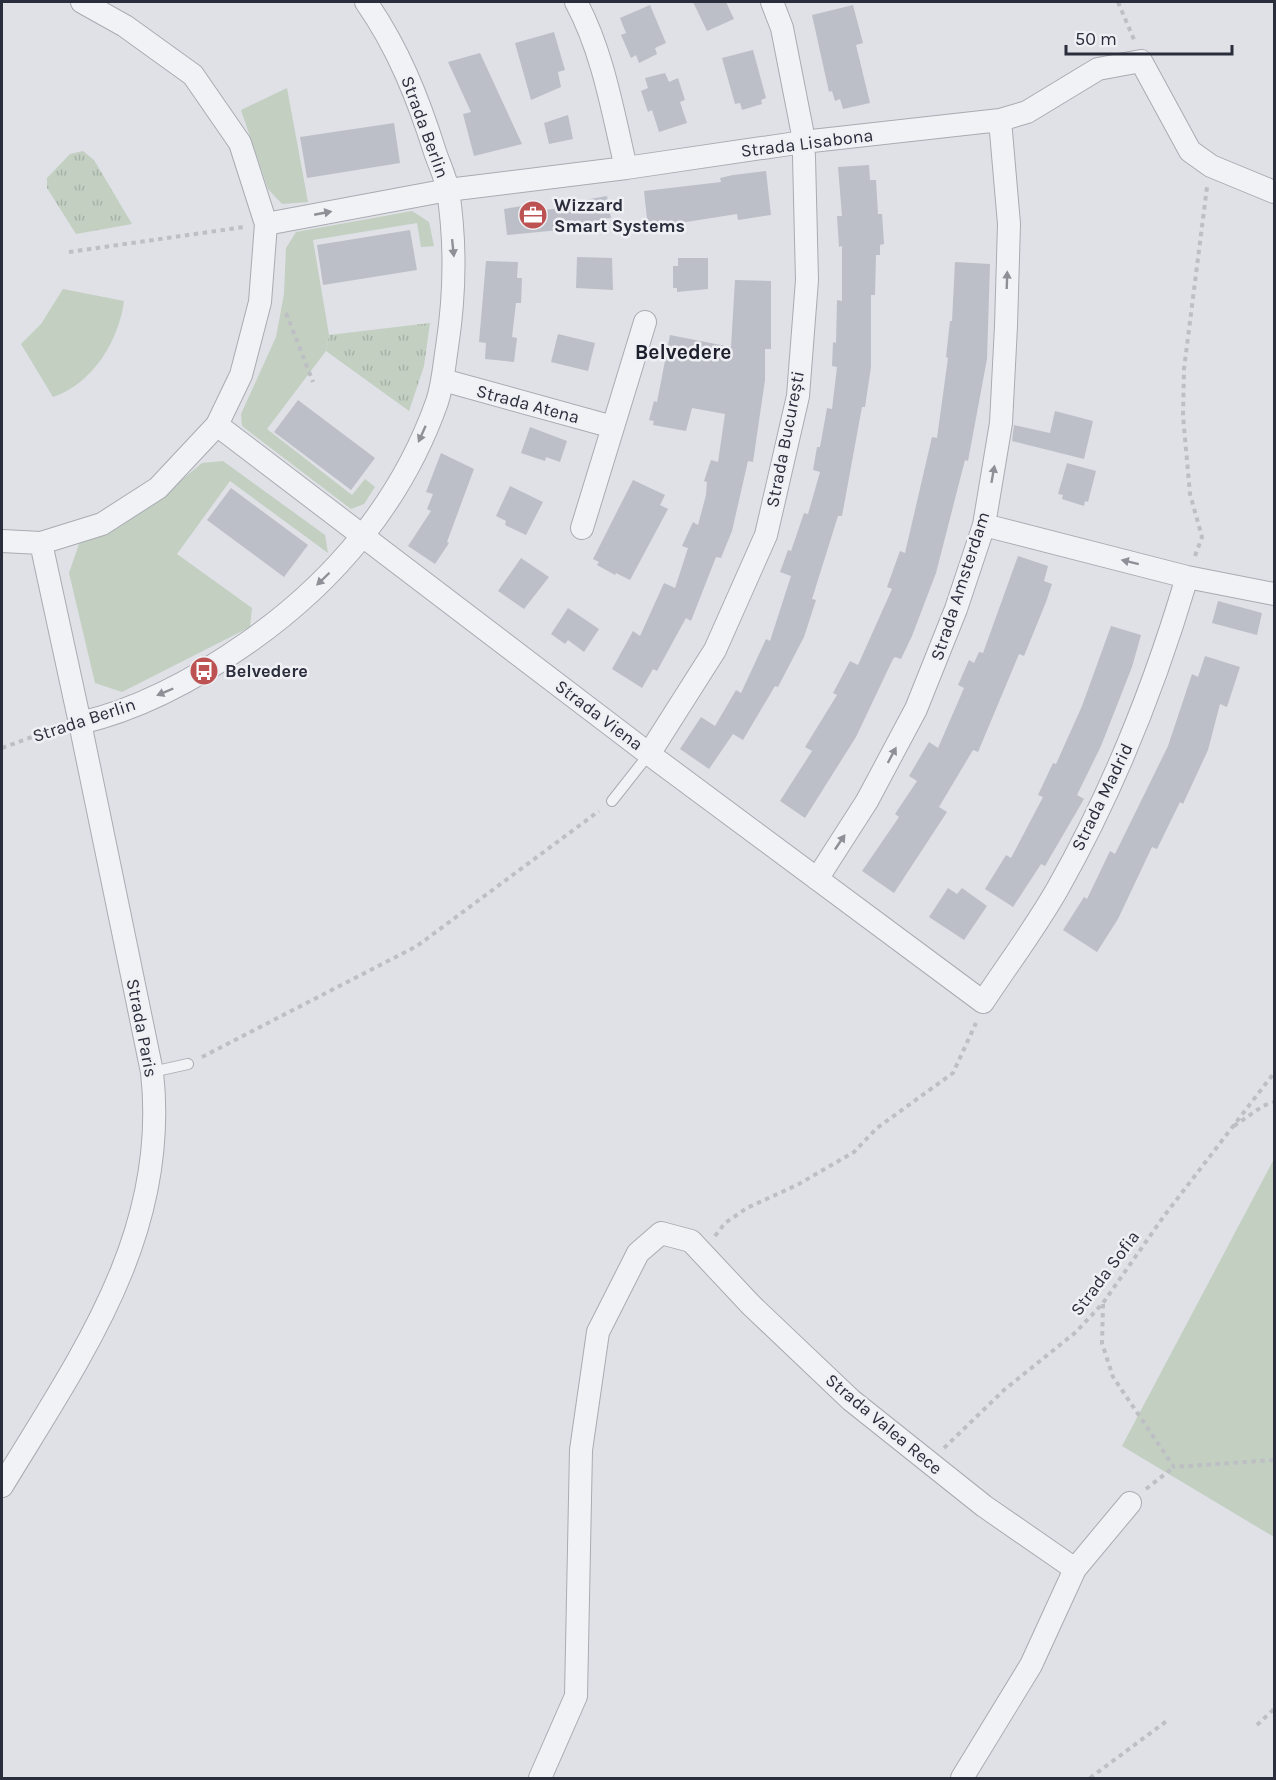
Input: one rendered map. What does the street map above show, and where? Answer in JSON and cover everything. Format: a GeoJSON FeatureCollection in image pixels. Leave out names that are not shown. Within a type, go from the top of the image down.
{"type":"FeatureCollection","features":[{"type":"Feature","properties":{"kind":"street"},"geometry":{"type":"LineString","coordinates":[[2,541],[40,543],[102,524],[152,492],[217,425],[242,375],[260,302],[266,224],[240,143],[193,75],[125,26],[82,2]]}},
{"type":"Feature","properties":{"kind":"street","name":"Strada Berlin"},"geometry":{"type":"LineString","coordinates":[[81,723],[99,719],[173,688],[224,659],[283,618],[363,537],[400,484],[437,402],[443,380],[452,312],[455,261],[448,190],[419,98],[383,27],[366,2]]}},
{"type":"Feature","properties":{"kind":"street"},"geometry":{"type":"LineString","coordinates":[[576,2],[587,23],[606,84],[626,168]]}},
{"type":"Feature","properties":{"kind":"street","name":"Strada București"},"geometry":{"type":"LineString","coordinates":[[649,754],[715,650],[766,535],[798,396],[807,280],[803,142],[782,28],[772,2]]}},
{"type":"Feature","properties":{"kind":"street"},"geometry":{"type":"LineString","coordinates":[[1141,61],[1190,151],[1211,166],[1275,192]]}},
{"type":"Feature","properties":{"kind":"street","name":"Strada Lisabona"},"geometry":{"type":"LineString","coordinates":[[266,224],[448,190],[626,168],[803,142],[1000,120],[1027,112],[1098,69],[1141,61]]}},
{"type":"Feature","properties":{"kind":"street","name":"Strada Amsterdam"},"geometry":{"type":"LineString","coordinates":[[817,879],[867,801],[916,709],[956,609],[984,525],[1001,423],[1006,303],[1009,224],[1000,120]]}},
{"type":"Feature","properties":{"kind":"street"},"geometry":{"type":"LineString","coordinates":[[582,528],[645,322]]}},
{"type":"Feature","properties":{"kind":"street","name":"Strada Atena"},"geometry":{"type":"LineString","coordinates":[[443,380],[613,427]]}},
{"type":"Feature","properties":{"kind":"street","name":"Strada Viena"},"geometry":{"type":"LineString","coordinates":[[217,425],[649,754],[983,1002]]}},
{"type":"Feature","properties":{"kind":"street"},"geometry":{"type":"LineString","coordinates":[[984,525],[1187,577],[1275,594]]}},
{"type":"Feature","properties":{"kind":"street","name":"Strada Paris"},"geometry":{"type":"LineString","coordinates":[[2,1486],[96,1331],[139,1227],[154,1150],[156,1109],[152,1072],[81,723],[40,543]]}},
{"type":"Feature","properties":{"kind":"street","name":"Strada Madrid"},"geometry":{"type":"LineString","coordinates":[[983,1002],[1058,888],[1118,769],[1156,676],[1187,577]]}},
{"type":"Feature","properties":{"kind":"street","name":"Strada Valea Rece"},"geometry":{"type":"LineString","coordinates":[[540,1779],[576,1696],[581,1450],[598,1332],[638,1253],[661,1233],[691,1241],[751,1305],[851,1400],[984,1506],[1075,1569]]}},
{"type":"Feature","properties":{"kind":"street"},"geometry":{"type":"LineString","coordinates":[[962,1779],[1031,1665],[1075,1569],[1130,1503]]}},
{"type":"Feature","properties":{"kind":"lane","name":"Strada București"},"geometry":{"type":"LineString","coordinates":[[612,801],[649,754]]}},
{"type":"Feature","properties":{"kind":"lane"},"geometry":{"type":"LineString","coordinates":[[152,1072],[188,1064]]}},
{"type":"Feature","properties":{"kind":"path"},"geometry":{"type":"LineString","coordinates":[[1118,2],[1133,33],[1141,61]]}},
{"type":"Feature","properties":{"kind":"path"},"geometry":{"type":"LineString","coordinates":[[1187,577],[1202,537],[1190,494],[1183,416],[1184,369],[1211,166]]}},
{"type":"Feature","properties":{"kind":"path"},"geometry":{"type":"LineString","coordinates":[[69,252],[266,224]]}},
{"type":"Feature","properties":{"kind":"path"},"geometry":{"type":"LineString","coordinates":[[286,313],[313,382]]}},
{"type":"Feature","properties":{"kind":"path","name":"Strada Berlin"},"geometry":{"type":"LineString","coordinates":[[2,748],[62,726],[81,723]]}},
{"type":"Feature","properties":{"kind":"path"},"geometry":{"type":"LineString","coordinates":[[188,1064],[417,946],[612,801]]}},
{"type":"Feature","properties":{"kind":"path"},"geometry":{"type":"LineString","coordinates":[[706,1256],[725,1222],[854,1152],[877,1128],[953,1073],[971,1037],[983,1002]]}},
{"type":"Feature","properties":{"kind":"path","name":"Strada Sofia"},"geometry":{"type":"LineString","coordinates":[[928,1463],[1004,1390],[1076,1332],[1103,1304],[1229,1129],[1275,1073]]}},
{"type":"Feature","properties":{"kind":"path"},"geometry":{"type":"LineString","coordinates":[[1229,1129],[1263,1106],[1275,1102]]}},
{"type":"Feature","properties":{"kind":"path"},"geometry":{"type":"LineString","coordinates":[[1103,1304],[1102,1343],[1113,1377],[1174,1467]]}},
{"type":"Feature","properties":{"kind":"path"},"geometry":{"type":"LineString","coordinates":[[1130,1503],[1174,1467],[1275,1460]]}},
{"type":"Feature","properties":{"kind":"path"},"geometry":{"type":"LineString","coordinates":[[1257,1725],[1275,1709]]}},
{"type":"Feature","properties":{"kind":"path"},"geometry":{"type":"LineString","coordinates":[[1090,1779],[1168,1720]]}},
{"type":"Feature","properties":{"kind":"green space"},"geometry":{"type":"Polygon","coordinates":[[[287,88],[308,202],[282,204],[268,189],[241,110],[287,88]]]}},
{"type":"Feature","properties":{"kind":"green space"},"geometry":{"type":"Polygon","coordinates":[[[83,151],[94,160],[132,224],[76,234],[47,188],[47,178],[70,154],[83,151]]]}},
{"type":"Feature","properties":{"kind":"green space"},"geometry":{"type":"Polygon","coordinates":[[[412,211],[429,222],[434,246],[421,247],[417,223],[313,240],[329,335],[326,351],[267,429],[352,495],[365,479],[375,487],[364,504],[351,509],[242,426],[241,414],[276,337],[284,294],[286,248],[296,232],[412,211]]]}},
{"type":"Feature","properties":{"kind":"green space"},"geometry":{"type":"Polygon","coordinates":[[[63,289],[124,301],[116,331],[101,359],[80,382],[53,397],[21,344],[41,324],[63,289]]]}},
{"type":"Feature","properties":{"kind":"green space"},"geometry":{"type":"Polygon","coordinates":[[[430,323],[424,366],[409,411],[326,351],[329,335],[430,323]]]}},
{"type":"Feature","properties":{"kind":"green space"},"geometry":{"type":"Polygon","coordinates":[[[223,461],[325,535],[328,553],[230,481],[177,554],[252,608],[250,627],[122,692],[95,683],[69,573],[79,544],[150,506],[202,463],[223,461]]]}},
{"type":"Feature","properties":{"kind":"green space"},"geometry":{"type":"Polygon","coordinates":[[[1274,1159],[1274,1537],[1122,1446],[1274,1159]]]}},
{"type":"Feature","properties":{"kind":"building"},"geometry":{"type":"Polygon","coordinates":[[[693,2],[726,2],[734,19],[707,31],[693,2]]]}},
{"type":"Feature","properties":{"kind":"building"},"geometry":{"type":"Polygon","coordinates":[[[650,5],[666,43],[655,48],[657,54],[639,63],[636,55],[631,58],[621,35],[626,33],[620,18],[650,5]]]}},
{"type":"Feature","properties":{"kind":"building"},"geometry":{"type":"Polygon","coordinates":[[[853,5],[863,43],[856,45],[870,103],[843,109],[840,99],[835,101],[832,91],[829,92],[812,15],[853,5]]]}},
{"type":"Feature","properties":{"kind":"building"},"geometry":{"type":"Polygon","coordinates":[[[554,32],[565,70],[558,72],[561,87],[531,100],[515,43],[554,32]]]}},
{"type":"Feature","properties":{"kind":"building"},"geometry":{"type":"Polygon","coordinates":[[[753,50],[766,98],[761,100],[762,104],[742,110],[740,103],[735,104],[722,58],[753,50]]]}},
{"type":"Feature","properties":{"kind":"building"},"geometry":{"type":"Polygon","coordinates":[[[480,53],[522,144],[474,156],[463,114],[471,112],[448,62],[480,53]]]}},
{"type":"Feature","properties":{"kind":"building"},"geometry":{"type":"Polygon","coordinates":[[[665,73],[669,82],[678,78],[685,100],[680,102],[687,123],[659,132],[652,110],[648,112],[641,91],[648,88],[645,78],[665,73]]]}},
{"type":"Feature","properties":{"kind":"building"},"geometry":{"type":"Polygon","coordinates":[[[568,115],[573,139],[549,144],[544,123],[568,115]]]}},
{"type":"Feature","properties":{"kind":"building"},"geometry":{"type":"Polygon","coordinates":[[[394,123],[400,163],[307,178],[300,137],[394,123]]]}},
{"type":"Feature","properties":{"kind":"building"},"geometry":{"type":"Polygon","coordinates":[[[869,165],[870,180],[876,180],[878,214],[882,214],[884,244],[880,245],[880,255],[876,255],[875,295],[871,295],[871,367],[842,516],[838,516],[812,599],[816,600],[804,637],[778,687],[775,686],[743,740],[733,734],[709,769],[680,749],[701,717],[715,726],[736,690],[741,693],[766,639],[770,641],[791,576],[780,572],[788,550],[791,551],[804,513],[808,514],[820,472],[813,470],[817,447],[820,447],[827,408],[832,409],[837,367],[832,366],[833,342],[836,343],[837,300],[842,301],[842,246],[839,247],[837,216],[842,216],[838,167],[869,165]]]}},
{"type":"Feature","properties":{"kind":"building"},"geometry":{"type":"Polygon","coordinates":[[[766,171],[771,215],[738,220],[737,214],[648,228],[644,191],[721,182],[720,178],[766,171]]]}},
{"type":"Feature","properties":{"kind":"building"},"geometry":{"type":"Polygon","coordinates":[[[607,196],[611,218],[600,219],[601,226],[507,235],[504,209],[522,206],[523,213],[568,207],[567,203],[607,196]]]}},
{"type":"Feature","properties":{"kind":"building"},"geometry":{"type":"Polygon","coordinates":[[[410,230],[417,270],[323,285],[317,245],[410,230]]]}},
{"type":"Feature","properties":{"kind":"building"},"geometry":{"type":"Polygon","coordinates":[[[577,257],[612,258],[613,290],[576,288],[577,257]]]}},
{"type":"Feature","properties":{"kind":"building"},"geometry":{"type":"Polygon","coordinates":[[[678,258],[708,258],[708,289],[677,292],[677,288],[673,288],[673,266],[678,266],[678,258]]]}},
{"type":"Feature","properties":{"kind":"building"},"geometry":{"type":"Polygon","coordinates":[[[486,261],[518,262],[517,278],[522,278],[521,303],[516,303],[512,337],[517,338],[514,362],[485,359],[486,343],[479,342],[486,261]]]}},
{"type":"Feature","properties":{"kind":"building"},"geometry":{"type":"Polygon","coordinates":[[[955,262],[990,264],[987,359],[968,461],[965,460],[936,573],[912,636],[901,659],[895,657],[893,659],[856,737],[805,818],[780,801],[812,751],[805,747],[837,695],[833,693],[850,661],[858,665],[892,589],[887,587],[900,551],[905,553],[932,437],[937,438],[948,358],[946,357],[950,321],[952,321],[955,262]]]}},
{"type":"Feature","properties":{"kind":"building"},"geometry":{"type":"Polygon","coordinates":[[[735,280],[771,281],[771,349],[765,349],[765,380],[753,462],[748,461],[732,531],[721,558],[716,557],[691,621],[686,618],[657,671],[653,669],[642,688],[612,669],[633,631],[640,636],[664,583],[675,588],[688,548],[682,546],[693,522],[698,525],[706,495],[707,482],[704,481],[711,460],[718,462],[725,414],[692,408],[686,431],[653,425],[654,421],[649,420],[654,401],[657,402],[670,335],[731,347],[735,280]]]}},
{"type":"Feature","properties":{"kind":"building"},"geometry":{"type":"Polygon","coordinates":[[[558,334],[595,343],[588,371],[551,362],[558,334]]]}},
{"type":"Feature","properties":{"kind":"building"},"geometry":{"type":"Polygon","coordinates":[[[298,400],[375,458],[351,490],[274,432],[298,400]]]}},
{"type":"Feature","properties":{"kind":"building"},"geometry":{"type":"Polygon","coordinates":[[[1055,411],[1093,421],[1084,459],[1012,441],[1014,425],[1050,433],[1055,411]]]}},
{"type":"Feature","properties":{"kind":"building"},"geometry":{"type":"Polygon","coordinates":[[[530,427],[567,441],[560,462],[546,457],[545,461],[521,453],[530,427]]]}},
{"type":"Feature","properties":{"kind":"building"},"geometry":{"type":"Polygon","coordinates":[[[441,453],[474,469],[447,542],[449,543],[435,564],[408,546],[431,511],[427,509],[433,494],[426,492],[441,453]]]}},
{"type":"Feature","properties":{"kind":"building"},"geometry":{"type":"Polygon","coordinates":[[[1067,463],[1096,471],[1088,502],[1085,501],[1084,506],[1062,499],[1063,495],[1058,494],[1067,463]]]}},
{"type":"Feature","properties":{"kind":"building"},"geometry":{"type":"Polygon","coordinates":[[[633,480],[665,495],[660,505],[668,509],[630,580],[597,565],[599,562],[593,559],[633,480]]]}},
{"type":"Feature","properties":{"kind":"building"},"geometry":{"type":"Polygon","coordinates":[[[510,486],[543,502],[526,535],[505,525],[506,521],[496,516],[510,486]]]}},
{"type":"Feature","properties":{"kind":"building"},"geometry":{"type":"Polygon","coordinates":[[[231,488],[308,545],[284,577],[207,520],[231,488]]]}},
{"type":"Feature","properties":{"kind":"building"},"geometry":{"type":"Polygon","coordinates":[[[1018,556],[1048,566],[1044,581],[1052,584],[1046,602],[1024,656],[1019,654],[978,752],[973,750],[939,807],[947,812],[894,893],[862,871],[899,817],[895,814],[917,781],[909,776],[929,742],[938,748],[964,688],[958,685],[969,660],[974,663],[979,652],[983,653],[1018,556]]]}},
{"type":"Feature","properties":{"kind":"building"},"geometry":{"type":"Polygon","coordinates":[[[521,558],[549,577],[524,609],[498,591],[521,558]]]}},
{"type":"Feature","properties":{"kind":"building"},"geometry":{"type":"Polygon","coordinates":[[[1218,601],[1262,613],[1257,635],[1212,623],[1218,601]]]}},
{"type":"Feature","properties":{"kind":"building"},"geometry":{"type":"Polygon","coordinates":[[[568,608],[599,629],[584,652],[568,640],[565,644],[551,634],[568,608]]]}},
{"type":"Feature","properties":{"kind":"building"},"geometry":{"type":"Polygon","coordinates":[[[1111,626],[1141,635],[1132,667],[1101,746],[1077,795],[1084,799],[1045,866],[1041,864],[1013,907],[985,889],[1006,855],[1011,858],[1043,797],[1038,795],[1053,763],[1056,764],[1082,706],[1111,626]]]}},
{"type":"Feature","properties":{"kind":"building"},"geometry":{"type":"Polygon","coordinates":[[[1205,656],[1240,667],[1227,707],[1220,704],[1208,750],[1183,804],[1180,802],[1157,849],[1152,847],[1118,919],[1097,952],[1063,930],[1084,897],[1087,899],[1110,851],[1115,854],[1168,746],[1192,674],[1198,677],[1205,656]]]}},
{"type":"Feature","properties":{"kind":"building"},"geometry":{"type":"Polygon","coordinates":[[[948,888],[957,894],[962,888],[987,906],[964,940],[929,917],[948,888]]]}},
{"type":"Feature","properties":{"kind":"place","name":"Wizzard Smart Systems"},"geometry":{"type":"Point","coordinates":[533,215]}},
{"type":"Feature","properties":{"kind":"place","name":"Belvedere"},"geometry":{"type":"Point","coordinates":[204,671]}},
{"type":"Feature","properties":{"kind":"district","name":"Belvedere"},"geometry":{"type":"Point","coordinates":[683,352]}}]}
